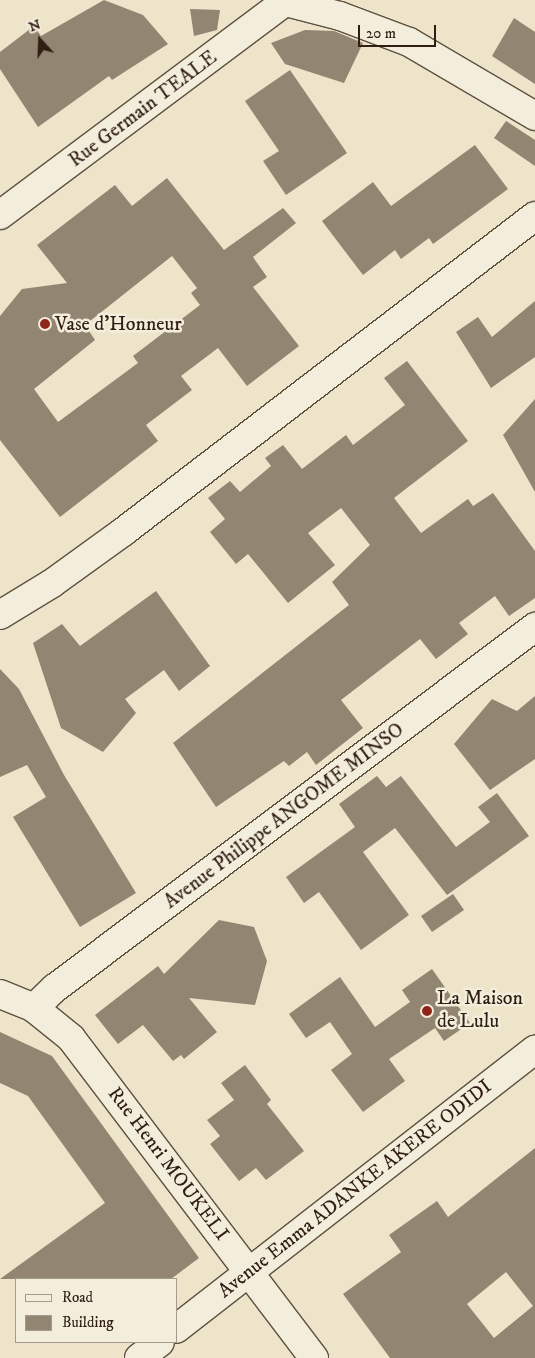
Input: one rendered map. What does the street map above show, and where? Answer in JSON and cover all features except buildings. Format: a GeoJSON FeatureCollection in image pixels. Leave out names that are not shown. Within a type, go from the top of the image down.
{"type":"FeatureCollection","features":[{"type":"Feature","properties":{"kind":"street"},"geometry":{"type":"LineString","coordinates":[[282,1],[340,16],[409,42],[535,116]]}},
{"type":"Feature","properties":{"kind":"street","name":"Rue Germain TEALE"},"geometry":{"type":"LineString","coordinates":[[0,215],[282,1]]}},
{"type":"Feature","properties":{"kind":"street"},"geometry":{"type":"LineString","coordinates":[[0,615],[51,584],[123,532],[535,216]]}},
{"type":"Feature","properties":{"kind":"street","name":"Avenue Philippe ANGOME MINSO"},"geometry":{"type":"LineString","coordinates":[[34,1008],[56,988],[535,627]]}},
{"type":"Feature","properties":{"kind":"street","name":"Rue Henri MOUKELI"},"geometry":{"type":"LineString","coordinates":[[0,994],[34,1008],[71,1038],[89,1059],[314,1358]]}},
{"type":"Feature","properties":{"kind":"street","name":"Avenue Emma ADANKE AKERE ODIDI"},"geometry":{"type":"LineString","coordinates":[[178,1327],[535,1050]]}},
{"type":"Feature","properties":{"kind":"street"},"geometry":{"type":"LineString","coordinates":[[139,1358],[159,1343]]}},
{"type":"Feature","properties":{"kind":"place","name":"Vase d'Honneur"},"geometry":{"type":"Point","coordinates":[45,324]}},
{"type":"Feature","properties":{"kind":"place","name":"La Maison de Lulu"},"geometry":{"type":"Point","coordinates":[427,1011]}}]}
